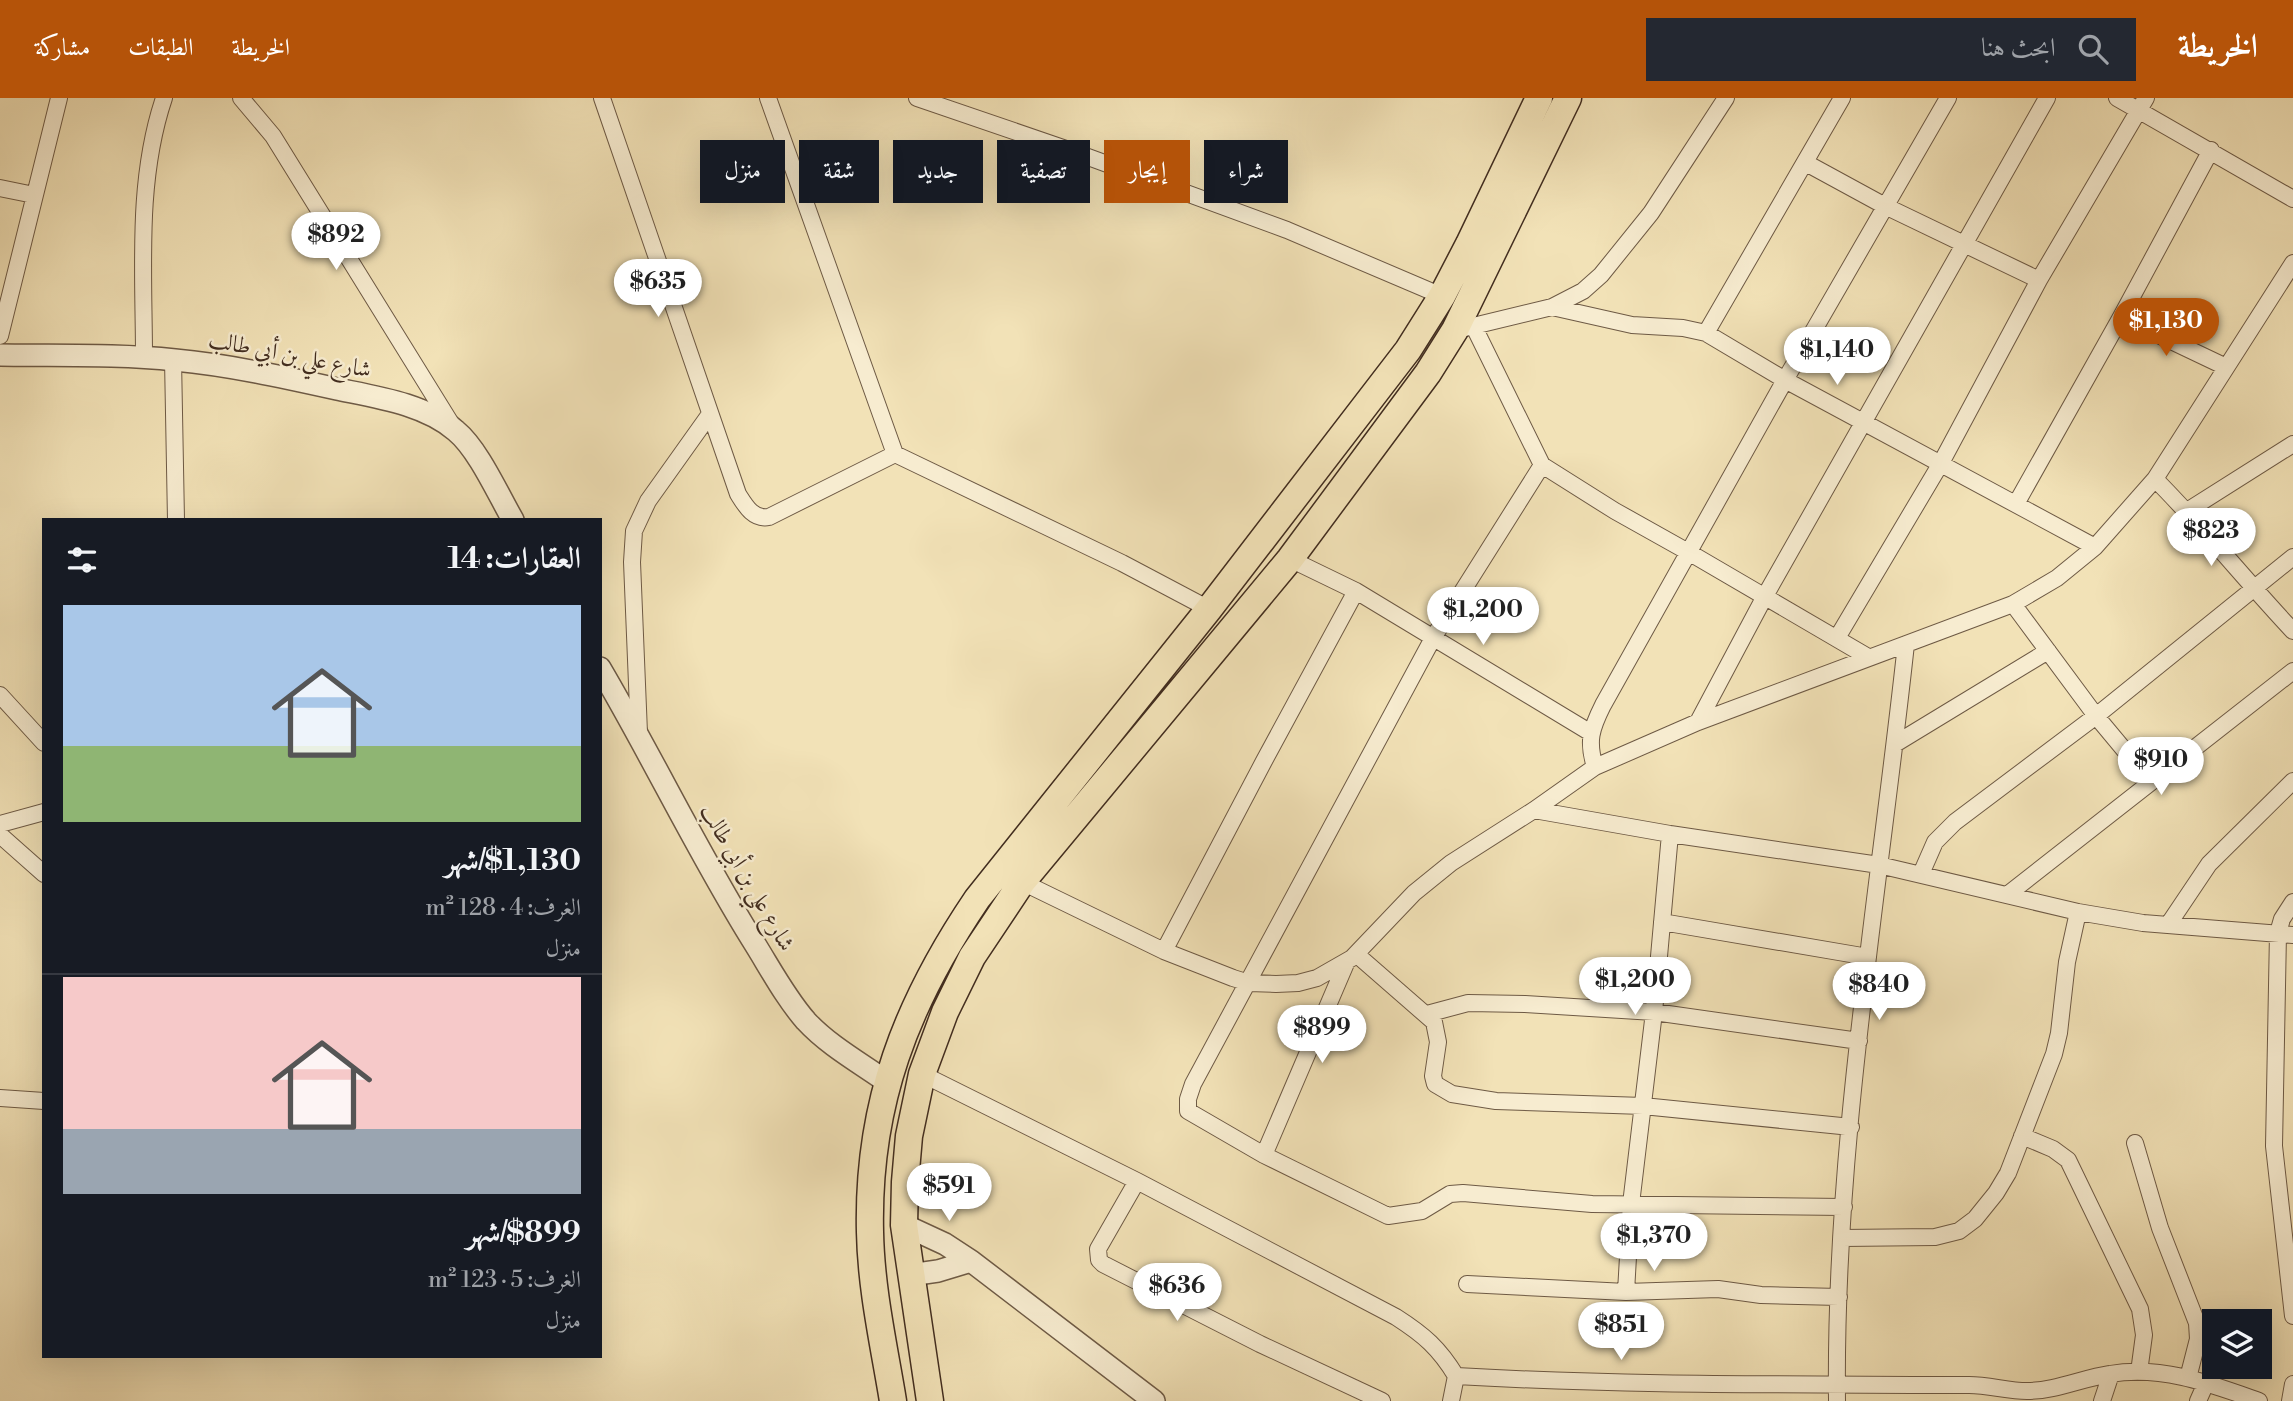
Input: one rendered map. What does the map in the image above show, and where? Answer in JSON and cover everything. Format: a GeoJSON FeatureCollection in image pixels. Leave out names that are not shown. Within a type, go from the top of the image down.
{"type":"FeatureCollection","features":[{"type":"Feature","properties":{"kind":"main road"},"geometry":{"type":"LineString","coordinates":[[893,1401],[873,1279],[870,1233],[871,1173],[887,1082],[902,1034],[924,986],[948,941],[977,900],[1209,609],[1408,350],[1442,296],[1539,98]]}},
{"type":"Feature","properties":{"kind":"main road"},"geometry":{"type":"LineString","coordinates":[[930,1401],[904,1225],[909,1136],[922,1074],[945,1012],[972,957],[1022,882],[1290,559],[1428,373],[1465,328],[1568,98]]}},
{"type":"Feature","properties":{"kind":"street"},"geometry":{"type":"LineString","coordinates":[[0,336],[59,98]]}},
{"type":"Feature","properties":{"kind":"street"},"geometry":{"type":"LineString","coordinates":[[144,358],[144,216],[147,172],[150,147],[164,98]]}},
{"type":"Feature","properties":{"kind":"street"},"geometry":{"type":"LineString","coordinates":[[241,98],[274,136],[455,429]]}},
{"type":"Feature","properties":{"kind":"street"},"geometry":{"type":"LineString","coordinates":[[602,98],[738,494],[746,508],[762,518],[778,513],[895,454]]}},
{"type":"Feature","properties":{"kind":"street"},"geometry":{"type":"LineString","coordinates":[[768,98],[895,454],[1122,563],[1209,609]]}},
{"type":"Feature","properties":{"kind":"street"},"geometry":{"type":"LineString","coordinates":[[917,98],[1287,230],[1442,296]]}},
{"type":"Feature","properties":{"kind":"street"},"geometry":{"type":"LineString","coordinates":[[1726,98],[1651,213],[1601,275],[1583,290],[1552,307],[1465,328],[1542,465],[1615,511],[1868,657]]}},
{"type":"Feature","properties":{"kind":"street"},"geometry":{"type":"LineString","coordinates":[[1706,333],[1842,98]]}},
{"type":"Feature","properties":{"kind":"street"},"geometry":{"type":"LineString","coordinates":[[1595,767],[1590,749],[1591,733],[1603,705],[1948,98]]}},
{"type":"Feature","properties":{"kind":"street"},"geometry":{"type":"LineString","coordinates":[[1698,722],[1765,596],[2047,98]]}},
{"type":"Feature","properties":{"kind":"street"},"geometry":{"type":"LineString","coordinates":[[2117,98],[2142,104],[2211,150],[2293,199]]}},
{"type":"Feature","properties":{"kind":"street"},"geometry":{"type":"LineString","coordinates":[[1837,638],[1941,463],[2039,280],[2142,104]]}},
{"type":"Feature","properties":{"kind":"street"},"geometry":{"type":"LineString","coordinates":[[2015,504],[2121,317],[2211,150]]}},
{"type":"Feature","properties":{"kind":"street"},"geometry":{"type":"LineString","coordinates":[[1806,163],[1964,246],[2039,280]]}},
{"type":"Feature","properties":{"kind":"street"},"geometry":{"type":"LineString","coordinates":[[0,188],[34,195]]}},
{"type":"Feature","properties":{"kind":"street"},"geometry":{"type":"LineString","coordinates":[[1022,882],[1164,951],[1212,971],[1249,983],[1298,982],[1317,978],[1351,958],[1415,893],[1451,863],[1595,767],[1698,722],[2013,604],[2057,579],[2095,547],[2155,479],[2293,263]]}},
{"type":"Feature","properties":{"kind":"street"},"geometry":{"type":"LineString","coordinates":[[1552,307],[1632,325],[1683,328],[1706,333],[1786,380],[2095,547]]}},
{"type":"Feature","properties":{"kind":"street"},"geometry":{"type":"LineString","coordinates":[[2121,317],[2226,367]]}},
{"type":"Feature","properties":{"kind":"street","name":"شارع علي بن أبي طالب"},"geometry":{"type":"LineString","coordinates":[[0,355],[173,359],[281,377],[370,396],[422,411],[455,429],[467,442],[512,518]]}},
{"type":"Feature","properties":{"kind":"street"},"geometry":{"type":"LineString","coordinates":[[173,359],[176,518]]}},
{"type":"Feature","properties":{"kind":"street"},"geometry":{"type":"LineString","coordinates":[[639,733],[632,562],[634,531],[648,501],[710,414]]}},
{"type":"Feature","properties":{"kind":"street"},"geometry":{"type":"LineString","coordinates":[[2188,511],[2293,444]]}},
{"type":"Feature","properties":{"kind":"street"},"geometry":{"type":"LineString","coordinates":[[1542,465],[1433,638],[1194,1084],[1186,1105],[1188,1111],[1264,1155],[1388,1216],[1422,1211],[1450,1194],[1463,1193],[1563,1203],[1844,1207]]}},
{"type":"Feature","properties":{"kind":"street"},"geometry":{"type":"LineString","coordinates":[[2155,479],[2188,511],[2253,589],[2293,631]]}},
{"type":"Feature","properties":{"kind":"street"},"geometry":{"type":"LineString","coordinates":[[1921,874],[1935,842],[1955,822],[2096,716],[2293,557]]}},
{"type":"Feature","properties":{"kind":"street"},"geometry":{"type":"LineString","coordinates":[[1290,559],[1356,592],[1591,733]]}},
{"type":"Feature","properties":{"kind":"street"},"geometry":{"type":"LineString","coordinates":[[1164,951],[1356,592]]}},
{"type":"Feature","properties":{"kind":"street"},"geometry":{"type":"LineString","coordinates":[[2013,604],[2096,716],[2151,782]]}},
{"type":"Feature","properties":{"kind":"street"},"geometry":{"type":"LineString","coordinates":[[1837,1393],[1842,1238],[1851,1127],[1868,957],[1906,643]]}},
{"type":"Feature","properties":{"kind":"street"},"geometry":{"type":"LineString","coordinates":[[1895,744],[2048,651]]}},
{"type":"Feature","properties":{"kind":"street","name":"شارع علي بن أبي طالب"},"geometry":{"type":"LineString","coordinates":[[602,671],[639,733],[728,901],[784,991],[807,1022],[820,1034],[887,1082]]}},
{"type":"Feature","properties":{"kind":"street"},"geometry":{"type":"LineString","coordinates":[[2007,895],[2293,671]]}},
{"type":"Feature","properties":{"kind":"street"},"geometry":{"type":"LineString","coordinates":[[0,695],[42,741]]}},
{"type":"Feature","properties":{"kind":"street"},"geometry":{"type":"LineString","coordinates":[[2168,925],[2209,864],[2293,782]]}},
{"type":"Feature","properties":{"kind":"street"},"geometry":{"type":"LineString","coordinates":[[1534,810],[1879,866],[2078,912],[2168,925],[2286,934]]}},
{"type":"Feature","properties":{"kind":"street"},"geometry":{"type":"LineString","coordinates":[[0,824],[42,813]]}},
{"type":"Feature","properties":{"kind":"street"},"geometry":{"type":"LineString","coordinates":[[1626,1292],[1631,1204],[1654,1012],[1670,834]]}},
{"type":"Feature","properties":{"kind":"street"},"geometry":{"type":"LineString","coordinates":[[0,835],[42,872]]}},
{"type":"Feature","properties":{"kind":"street"},"geometry":{"type":"LineString","coordinates":[[2293,902],[2282,919],[2286,934],[2274,1146],[2293,1316]]}},
{"type":"Feature","properties":{"kind":"street"},"geometry":{"type":"LineString","coordinates":[[1842,1238],[1935,1237],[1959,1231],[1975,1219],[1996,1193],[2008,1173],[2054,1054],[2067,962],[2078,912]]}},
{"type":"Feature","properties":{"kind":"street"},"geometry":{"type":"LineString","coordinates":[[1662,922],[1868,957]]}},
{"type":"Feature","properties":{"kind":"street"},"geometry":{"type":"LineString","coordinates":[[1351,958],[1434,1022],[1438,1031],[1433,1076],[1435,1084],[1452,1094],[1496,1101],[1643,1107],[1851,1127]]}},
{"type":"Feature","properties":{"kind":"street"},"geometry":{"type":"LineString","coordinates":[[1264,1155],[1351,958]]}},
{"type":"Feature","properties":{"kind":"street"},"geometry":{"type":"LineString","coordinates":[[1427,1014],[1468,1003],[1654,1012],[1859,1041]]}},
{"type":"Feature","properties":{"kind":"street"},"geometry":{"type":"LineString","coordinates":[[922,1074],[1137,1181],[1396,1317],[1437,1347],[1456,1376],[1451,1401]]}},
{"type":"Feature","properties":{"kind":"street"},"geometry":{"type":"LineString","coordinates":[[0,1098],[42,1101]]}},
{"type":"Feature","properties":{"kind":"street"},"geometry":{"type":"LineString","coordinates":[[2022,1136],[2053,1149],[2067,1160],[2135,1295],[2144,1322],[2139,1371]]}},
{"type":"Feature","properties":{"kind":"street"},"geometry":{"type":"LineString","coordinates":[[2134,1143],[2160,1228],[2197,1323],[2198,1339],[2188,1378]]}},
{"type":"Feature","properties":{"kind":"street"},"geometry":{"type":"LineString","coordinates":[[1137,1181],[1098,1249],[1099,1260],[1260,1344],[1382,1401]]}},
{"type":"Feature","properties":{"kind":"street"},"geometry":{"type":"LineString","coordinates":[[904,1225],[945,1244],[971,1261],[1154,1401]]}},
{"type":"Feature","properties":{"kind":"street"},"geometry":{"type":"LineString","coordinates":[[911,1275],[939,1271],[971,1261]]}},
{"type":"Feature","properties":{"kind":"street"},"geometry":{"type":"LineString","coordinates":[[1468,1284],[1626,1292],[1718,1289],[1760,1295],[1839,1297]]}},
{"type":"Feature","properties":{"kind":"street"},"geometry":{"type":"LineString","coordinates":[[1456,1376],[1837,1393],[1973,1385],[2031,1391],[2111,1374],[2139,1371],[2188,1378],[2259,1401]]}},
{"type":"Feature","properties":{"kind":"street"},"geometry":{"type":"LineString","coordinates":[[2102,1401],[2111,1374]]}},
{"type":"Feature","properties":{"kind":"street"},"geometry":{"type":"LineString","coordinates":[[2198,1401],[2206,1383]]}},
{"type":"Feature","properties":{"kind":"street"},"geometry":{"type":"LineString","coordinates":[[2290,1401],[2293,1384]]}}]}
